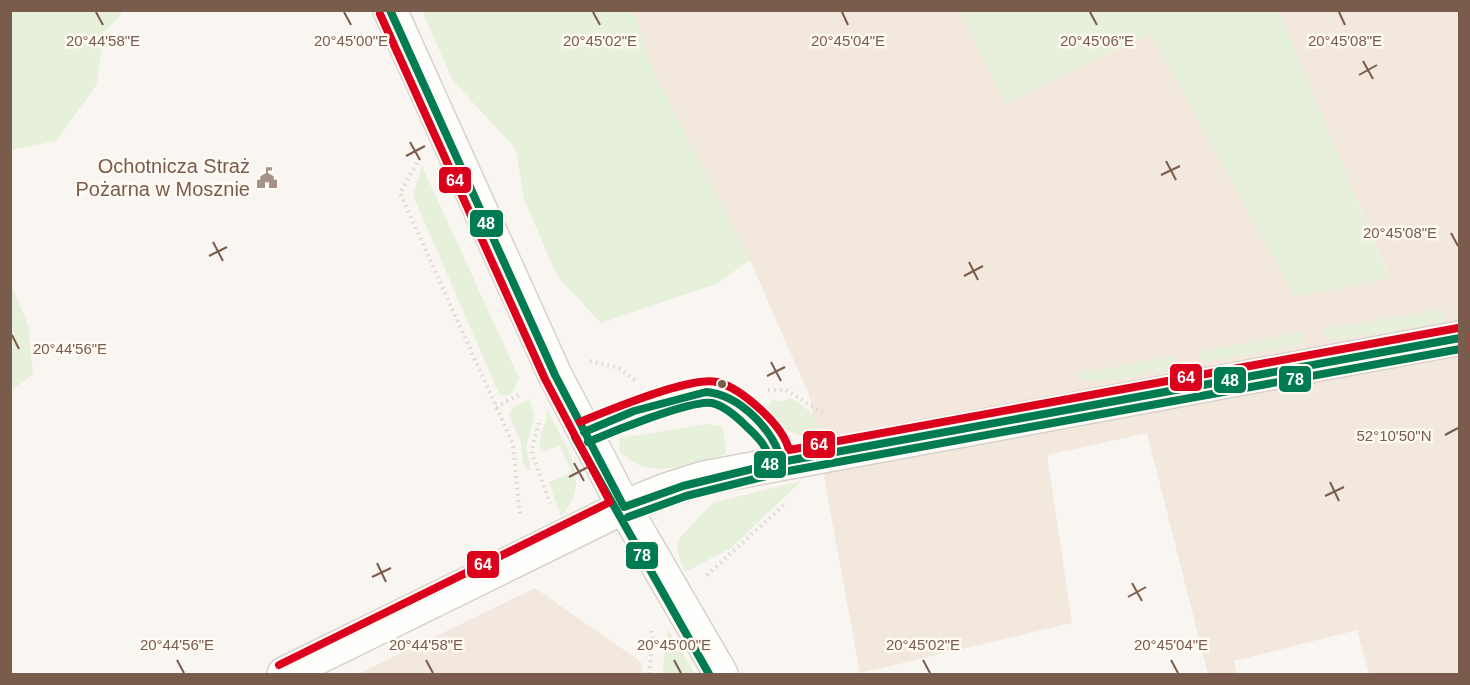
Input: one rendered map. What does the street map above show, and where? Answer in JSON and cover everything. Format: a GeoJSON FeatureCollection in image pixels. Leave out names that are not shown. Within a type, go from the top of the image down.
{"type":"FeatureCollection","features":[{"type":"Feature","properties":{"kind":"street"},"geometry":{"type":"LineString","coordinates":[[390,10],[555,375],[624,507],[721,675]]}},
{"type":"Feature","properties":{"kind":"street"},"geometry":{"type":"LineString","coordinates":[[284,675],[624,507],[704,478],[1460,338]]}},
{"type":"Feature","properties":{"kind":"lane"},"geometry":{"type":"LineString","coordinates":[[584,432],[634,411],[706,392],[717,392],[738,406],[774,442],[781,462]]}},
{"type":"Feature","properties":{"kind":"path"},"geometry":{"type":"LineString","coordinates":[[423,153],[400,193],[513,444],[521,529],[534,553]]}},
{"type":"Feature","properties":{"kind":"path"},"geometry":{"type":"LineString","coordinates":[[738,406],[758,390],[786,390],[826,415]]}},
{"type":"Feature","properties":{"kind":"path"},"geometry":{"type":"LineString","coordinates":[[649,625],[653,640],[649,675]]}},
{"type":"Feature","properties":{"kind":"shaded area"},"geometry":{"type":"Polygon","coordinates":[[[633,11],[961,11],[1005,104],[1151,33],[1295,297],[1389,277],[1279,11],[1459,11],[1459,674],[1369,674],[1357,630],[1234,661],[1237,674],[1208,674],[1147,433],[1047,455],[1072,623],[860,673],[809,395],[750,260],[653,70],[633,11]]]}},
{"type":"Feature","properties":{"kind":"shaded area"},"geometry":{"type":"Polygon","coordinates":[[[535,588],[641,662],[643,674],[358,674],[535,588]]]}},
{"type":"Feature","properties":{"kind":"green space"},"geometry":{"type":"Polygon","coordinates":[[[10,11],[124,11],[103,34],[97,84],[56,141],[11,150],[10,11]]]}},
{"type":"Feature","properties":{"kind":"green space"},"geometry":{"type":"Polygon","coordinates":[[[422,11],[633,11],[653,70],[750,260],[716,284],[601,323],[557,276],[524,199],[516,149],[453,81],[422,11]]]}},
{"type":"Feature","properties":{"kind":"green space"},"geometry":{"type":"Polygon","coordinates":[[[961,11],[1279,11],[1389,278],[1295,297],[1151,33],[1005,104],[961,11]]]}},
{"type":"Feature","properties":{"kind":"green space"},"geometry":{"type":"Polygon","coordinates":[[[422,166],[519,378],[513,392],[507,396],[499,394],[413,195],[422,166]]]}},
{"type":"Feature","properties":{"kind":"green space"},"geometry":{"type":"Polygon","coordinates":[[[11,284],[28,325],[33,374],[11,391],[11,284]]]}},
{"type":"Feature","properties":{"kind":"green space"},"geometry":{"type":"Polygon","coordinates":[[[1444,309],[1445,317],[1440,323],[1331,341],[1323,334],[1324,329],[1444,309]]]}},
{"type":"Feature","properties":{"kind":"green space"},"geometry":{"type":"Polygon","coordinates":[[[1306,332],[1306,339],[1299,345],[1205,362],[1197,352],[1306,332]]]}},
{"type":"Feature","properties":{"kind":"green space"},"geometry":{"type":"Polygon","coordinates":[[[1175,356],[1169,368],[1120,379],[1094,381],[1074,374],[1175,356]]]}},
{"type":"Feature","properties":{"kind":"green space"},"geometry":{"type":"Polygon","coordinates":[[[791,398],[811,413],[821,435],[804,436],[790,431],[777,423],[765,411],[773,399],[781,402],[791,398]]]}},
{"type":"Feature","properties":{"kind":"green space"},"geometry":{"type":"Polygon","coordinates":[[[529,399],[534,416],[526,448],[531,469],[529,471],[523,464],[521,442],[509,415],[513,408],[529,399]]]}},
{"type":"Feature","properties":{"kind":"green space"},"geometry":{"type":"Polygon","coordinates":[[[547,409],[568,450],[576,476],[571,503],[561,517],[549,482],[572,473],[560,446],[541,452],[540,441],[547,409]]]}},
{"type":"Feature","properties":{"kind":"green space"},"geometry":{"type":"Polygon","coordinates":[[[707,424],[723,427],[726,454],[683,466],[655,469],[630,460],[619,450],[620,438],[707,424]]]}},
{"type":"Feature","properties":{"kind":"green space"},"geometry":{"type":"Polygon","coordinates":[[[801,481],[731,548],[685,572],[677,551],[679,539],[712,503],[801,481]]]}},
{"type":"Feature","properties":{"kind":"green space"},"geometry":{"type":"Polygon","coordinates":[[[668,629],[695,674],[662,674],[668,629]]]}},
{"type":"Feature","properties":{"kind":"transit line","name":"48"},"geometry":{"type":"LineString","coordinates":[[390,10],[555,375],[624,507],[683,486],[781,462],[1460,338]]}},
{"type":"Feature","properties":{"kind":"transit line","name":"64"},"geometry":{"type":"LineString","coordinates":[[279,665],[610,502],[545,379],[380,14]]}},
{"type":"Feature","properties":{"kind":"transit line","name":"64"},"geometry":{"type":"LineString","coordinates":[[580,422],[669,389],[688,384],[717,382],[740,393],[765,413],[781,433],[789,450],[1458,328]]}},
{"type":"Feature","properties":{"kind":"transit line","name":"78"},"geometry":{"type":"LineString","coordinates":[[628,517],[686,496],[783,472],[1460,349]]}},
{"type":"Feature","properties":{"kind":"transit line","name":"48"},"geometry":{"type":"LineString","coordinates":[[584,432],[634,411],[706,392],[731,399],[754,416],[772,438],[781,462]]}},
{"type":"Feature","properties":{"kind":"transit line","name":"78"},"geometry":{"type":"LineString","coordinates":[[588,442],[670,411],[702,403],[712,403],[731,412],[755,434],[765,447],[771,464]]}},
{"type":"Feature","properties":{"kind":"transit line","name":"78"},"geometry":{"type":"LineString","coordinates":[[575,437],[709,674]]}},
{"type":"Feature","properties":{"kind":"place","name":"Ochotnicza Straż Pożarna w Mosznie"},"geometry":{"type":"Point","coordinates":[267,178]}}]}
